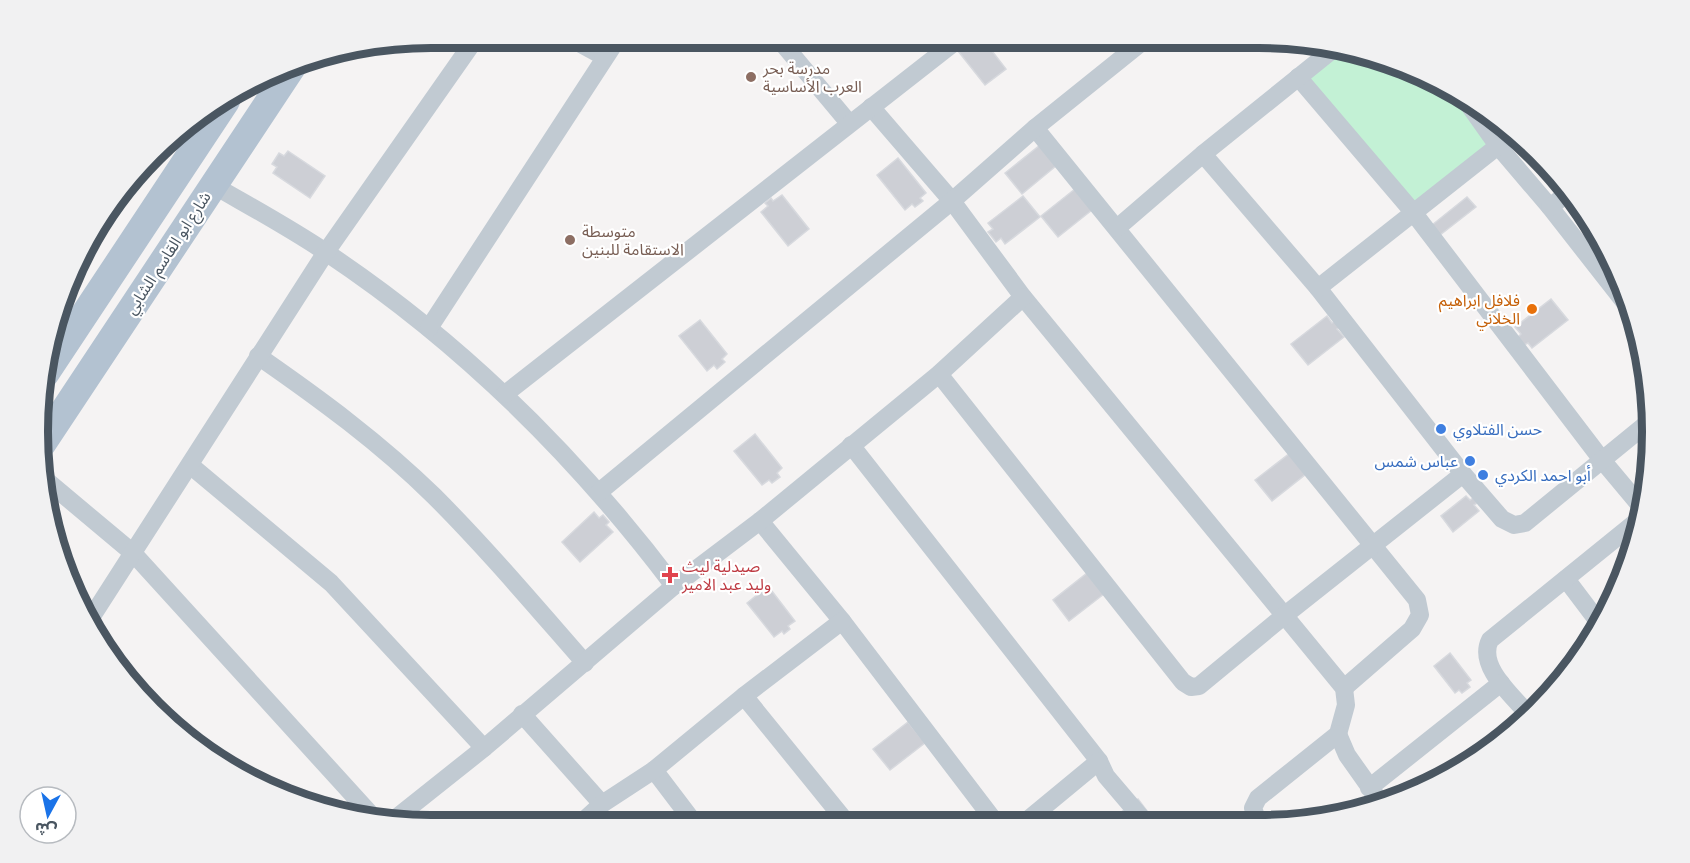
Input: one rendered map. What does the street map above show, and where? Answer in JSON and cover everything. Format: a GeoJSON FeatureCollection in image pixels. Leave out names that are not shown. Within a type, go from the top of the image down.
{"type":"FeatureCollection","features":[{"type":"Feature","properties":{"kind":"main road","name":"شارع ابو القاسم الشابي"},"geometry":{"type":"LineString","coordinates":[[48,435],[285,77]]}},
{"type":"Feature","properties":{"kind":"main road"},"geometry":{"type":"LineString","coordinates":[[55,360],[218,113]]}},
{"type":"Feature","properties":{"kind":"street"},"geometry":{"type":"LineString","coordinates":[[94,613],[326,252],[469,48]]}},
{"type":"Feature","properties":{"kind":"street"},"geometry":{"type":"LineString","coordinates":[[588,48],[605,57]]}},
{"type":"Feature","properties":{"kind":"street"},"geometry":{"type":"LineString","coordinates":[[429,328],[611,48]]}},
{"type":"Feature","properties":{"kind":"street"},"geometry":{"type":"LineString","coordinates":[[786,48],[849,123]]}},
{"type":"Feature","properties":{"kind":"street"},"geometry":{"type":"LineString","coordinates":[[505,394],[872,107],[937,48]]}},
{"type":"Feature","properties":{"kind":"street"},"geometry":{"type":"LineString","coordinates":[[599,492],[952,201],[1035,128],[1135,48]]}},
{"type":"Feature","properties":{"kind":"street"},"geometry":{"type":"LineString","coordinates":[[1117,228],[1203,154],[1327,54]]}},
{"type":"Feature","properties":{"kind":"street"},"geometry":{"type":"LineString","coordinates":[[1298,77],[1413,212],[1602,460],[1636,501]]}},
{"type":"Feature","properties":{"kind":"street"},"geometry":{"type":"LineString","coordinates":[[872,107],[952,201],[1023,297],[1344,688],[1346,705],[1338,734],[1258,798],[1253,808],[1256,815]]}},
{"type":"Feature","properties":{"kind":"street"},"geometry":{"type":"LineString","coordinates":[[1479,118],[1498,146],[1612,284]]}},
{"type":"Feature","properties":{"kind":"street"},"geometry":{"type":"LineString","coordinates":[[1035,128],[1417,600],[1420,615],[1412,629],[1344,688]]}},
{"type":"Feature","properties":{"kind":"street"},"geometry":{"type":"LineString","coordinates":[[1318,288],[1498,146]]}},
{"type":"Feature","properties":{"kind":"street"},"geometry":{"type":"LineString","coordinates":[[1203,154],[1318,288],[1463,474],[1502,519],[1514,525],[1525,523],[1642,428]]}},
{"type":"Feature","properties":{"kind":"street"},"geometry":{"type":"LineString","coordinates":[[213,185],[326,252],[429,328],[505,394],[554,442],[599,492],[674,586]]}},
{"type":"Feature","properties":{"kind":"street"},"geometry":{"type":"LineString","coordinates":[[1550,207],[1562,197]]}},
{"type":"Feature","properties":{"kind":"street"},"geometry":{"type":"LineString","coordinates":[[402,814],[484,748],[674,586],[760,521],[939,374],[1023,297]]}},
{"type":"Feature","properties":{"kind":"street"},"geometry":{"type":"LineString","coordinates":[[258,356],[349,421],[432,495],[471,534],[585,663]]}},
{"type":"Feature","properties":{"kind":"street"},"geometry":{"type":"LineString","coordinates":[[939,374],[1183,682],[1191,687],[1199,686],[1463,474]]}},
{"type":"Feature","properties":{"kind":"street"},"geometry":{"type":"LineString","coordinates":[[851,445],[1139,815]]}},
{"type":"Feature","properties":{"kind":"street"},"geometry":{"type":"LineString","coordinates":[[190,465],[331,583],[484,748]]}},
{"type":"Feature","properties":{"kind":"street"},"geometry":{"type":"LineString","coordinates":[[51,485],[133,553],[366,810]]}},
{"type":"Feature","properties":{"kind":"street"},"geometry":{"type":"LineString","coordinates":[[760,521],[842,621],[990,815]]}},
{"type":"Feature","properties":{"kind":"street"},"geometry":{"type":"LineString","coordinates":[[1523,709],[1501,683],[1488,660],[1486,648],[1490,639],[1630,527]]}},
{"type":"Feature","properties":{"kind":"street"},"geometry":{"type":"LineString","coordinates":[[1566,579],[1594,616]]}},
{"type":"Feature","properties":{"kind":"street"},"geometry":{"type":"LineString","coordinates":[[590,815],[602,804],[654,770],[744,696],[842,621]]}},
{"type":"Feature","properties":{"kind":"street"},"geometry":{"type":"LineString","coordinates":[[1369,788],[1501,683]]}},
{"type":"Feature","properties":{"kind":"street"},"geometry":{"type":"LineString","coordinates":[[744,696],[840,815]]}},
{"type":"Feature","properties":{"kind":"street"},"geometry":{"type":"LineString","coordinates":[[522,714],[602,804]]}},
{"type":"Feature","properties":{"kind":"street"},"geometry":{"type":"LineString","coordinates":[[1338,734],[1347,755],[1376,797]]}},
{"type":"Feature","properties":{"kind":"street"},"geometry":{"type":"LineString","coordinates":[[1034,815],[1099,761]]}},
{"type":"Feature","properties":{"kind":"street"},"geometry":{"type":"LineString","coordinates":[[654,770],[689,815]]}},
{"type":"Feature","properties":{"kind":"green space"},"geometry":{"type":"Polygon","coordinates":[[[1327,54],[1382,68],[1450,99],[1472,113],[1498,146],[1413,212],[1298,77],[1327,54]]]}},
{"type":"Feature","properties":{"kind":"building"},"geometry":{"type":"Polygon","coordinates":[[[960,48],[990,48],[1006,69],[985,85],[958,51],[960,48]]]}},
{"type":"Feature","properties":{"kind":"building"},"geometry":{"type":"Polygon","coordinates":[[[1040,145],[1056,166],[1022,194],[1005,173],[1040,145]]]}},
{"type":"Feature","properties":{"kind":"building"},"geometry":{"type":"Polygon","coordinates":[[[288,151],[325,176],[310,198],[273,173],[277,167],[272,164],[279,153],[284,156],[288,151]]]}},
{"type":"Feature","properties":{"kind":"building"},"geometry":{"type":"Polygon","coordinates":[[[898,158],[926,193],[920,198],[923,201],[915,207],[912,204],[905,210],[877,175],[898,158]]]}},
{"type":"Feature","properties":{"kind":"building"},"geometry":{"type":"Polygon","coordinates":[[[1075,189],[1092,210],[1058,237],[1041,216],[1075,189]]]}},
{"type":"Feature","properties":{"kind":"building"},"geometry":{"type":"Polygon","coordinates":[[[782,195],[809,229],[788,246],[761,212],[768,206],[765,203],[771,198],[773,201],[782,195]]]}},
{"type":"Feature","properties":{"kind":"building"},"geometry":{"type":"Polygon","coordinates":[[[1023,196],[1040,217],[1005,244],[1001,238],[996,242],[988,232],[993,229],[988,223],[1023,196]]]}},
{"type":"Feature","properties":{"kind":"building"},"geometry":{"type":"Polygon","coordinates":[[[1467,197],[1476,207],[1440,235],[1432,225],[1467,197]]]}},
{"type":"Feature","properties":{"kind":"building"},"geometry":{"type":"Polygon","coordinates":[[[1551,299],[1568,320],[1532,348],[1528,343],[1524,345],[1517,338],[1521,334],[1515,327],[1551,299]]]}},
{"type":"Feature","properties":{"kind":"building"},"geometry":{"type":"Polygon","coordinates":[[[1327,316],[1332,323],[1336,320],[1341,326],[1337,329],[1344,337],[1308,365],[1291,344],[1327,316]]]}},
{"type":"Feature","properties":{"kind":"building"},"geometry":{"type":"Polygon","coordinates":[[[700,320],[727,354],[722,359],[725,362],[717,369],[714,365],[707,371],[679,336],[700,320]]]}},
{"type":"Feature","properties":{"kind":"building"},"geometry":{"type":"Polygon","coordinates":[[[755,434],[782,468],[777,473],[780,477],[772,483],[769,480],[762,485],[734,451],[755,434]]]}},
{"type":"Feature","properties":{"kind":"building"},"geometry":{"type":"Polygon","coordinates":[[[1290,453],[1306,474],[1272,501],[1255,480],[1290,453]]]}},
{"type":"Feature","properties":{"kind":"building"},"geometry":{"type":"Polygon","coordinates":[[[1466,496],[1470,500],[1473,498],[1477,503],[1474,505],[1479,511],[1453,532],[1441,516],[1466,496]]]}},
{"type":"Feature","properties":{"kind":"building"},"geometry":{"type":"Polygon","coordinates":[[[594,512],[599,518],[603,515],[609,522],[606,525],[613,532],[580,562],[562,542],[594,512]]]}},
{"type":"Feature","properties":{"kind":"building"},"geometry":{"type":"Polygon","coordinates":[[[1087,573],[1104,594],[1069,621],[1053,600],[1087,573]]]}},
{"type":"Feature","properties":{"kind":"building"},"geometry":{"type":"Polygon","coordinates":[[[768,586],[795,621],[788,626],[790,629],[784,634],[782,631],[774,637],[747,603],[768,586]]]}},
{"type":"Feature","properties":{"kind":"building"},"geometry":{"type":"Polygon","coordinates":[[[1450,653],[1471,680],[1467,683],[1470,687],[1462,693],[1459,690],[1455,693],[1434,666],[1450,653]]]}},
{"type":"Feature","properties":{"kind":"building"},"geometry":{"type":"Polygon","coordinates":[[[908,722],[925,743],[890,770],[873,749],[908,722]]]}},
{"type":"Feature","properties":{"kind":"building"},"geometry":{"type":"Polygon","coordinates":[[[1138,799],[1150,815],[1120,815],[1138,799]]]}},
{"type":"Feature","properties":{"kind":"place","name":"مدرسة بحر العرب الأساسية"},"geometry":{"type":"Point","coordinates":[751,77]}},
{"type":"Feature","properties":{"kind":"place","name":"متوسطة الاستقامة للبنين"},"geometry":{"type":"Point","coordinates":[570,240]}},
{"type":"Feature","properties":{"kind":"place","name":"فلافل ابراهيم الخلاني"},"geometry":{"type":"Point","coordinates":[1532,309]}},
{"type":"Feature","properties":{"kind":"place","name":"حسن الفتلاوي"},"geometry":{"type":"Point","coordinates":[1441,429]}},
{"type":"Feature","properties":{"kind":"place","name":"عباس شمس"},"geometry":{"type":"Point","coordinates":[1470,461]}},
{"type":"Feature","properties":{"kind":"place","name":"أبو احمد الكردي"},"geometry":{"type":"Point","coordinates":[1483,475]}},
{"type":"Feature","properties":{"kind":"place","name":"صيدلية ليث وليد عبد الامير"},"geometry":{"type":"Point","coordinates":[670,575]}}]}
